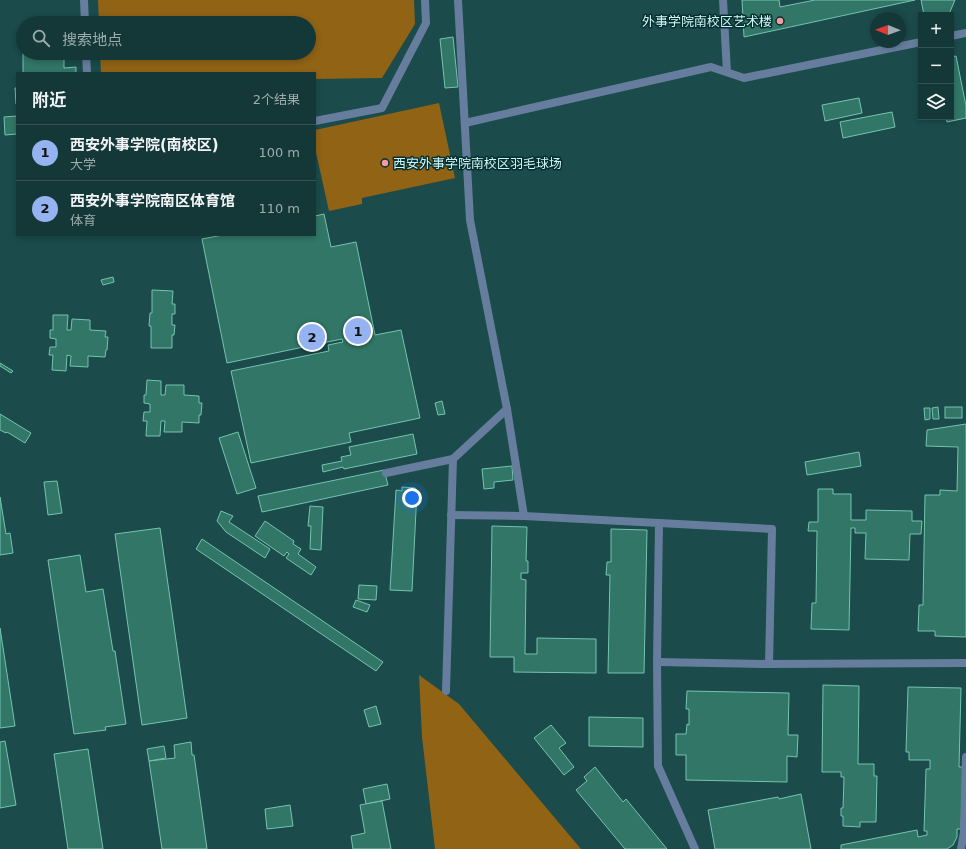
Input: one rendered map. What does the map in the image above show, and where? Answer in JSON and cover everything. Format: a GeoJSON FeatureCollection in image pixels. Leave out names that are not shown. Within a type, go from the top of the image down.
{"type":"FeatureCollection","features":[{"type":"Feature","properties":{"kind":"street"},"geometry":{"type":"LineString","coordinates":[[84,0],[85,16]]}},
{"type":"Feature","properties":{"kind":"street"},"geometry":{"type":"LineString","coordinates":[[316,121],[382,108],[426,23],[425,0]]}},
{"type":"Feature","properties":{"kind":"street"},"geometry":{"type":"LineString","coordinates":[[458,0],[470,220],[507,409],[524,516]]}},
{"type":"Feature","properties":{"kind":"street"},"geometry":{"type":"LineString","coordinates":[[723,0],[727,72]]}},
{"type":"Feature","properties":{"kind":"street"},"geometry":{"type":"LineString","coordinates":[[954,35],[966,33]]}},
{"type":"Feature","properties":{"kind":"street"},"geometry":{"type":"LineString","coordinates":[[465,123],[710,67],[744,78],[918,43]]}},
{"type":"Feature","properties":{"kind":"street"},"geometry":{"type":"LineString","coordinates":[[86,60],[87,72]]}},
{"type":"Feature","properties":{"kind":"street"},"geometry":{"type":"LineString","coordinates":[[386,473],[453,459],[507,409]]}},
{"type":"Feature","properties":{"kind":"street"},"geometry":{"type":"LineString","coordinates":[[446,691],[453,459]]}},
{"type":"Feature","properties":{"kind":"street"},"geometry":{"type":"LineString","coordinates":[[451,515],[524,516],[772,529],[769,664]]}},
{"type":"Feature","properties":{"kind":"street"},"geometry":{"type":"LineString","coordinates":[[659,523],[658,766],[695,849]]}},
{"type":"Feature","properties":{"kind":"street"},"geometry":{"type":"LineString","coordinates":[[658,662],[769,664],[966,663]]}},
{"type":"Feature","properties":{"kind":"street"},"geometry":{"type":"LineString","coordinates":[[961,849],[964,832],[966,757]]}},
{"type":"Feature","properties":{"kind":"shaded area"},"geometry":{"type":"Polygon","coordinates":[[[98,0],[414,0],[415,24],[382,78],[316,79],[316,72],[101,72],[100,60],[316,60],[316,16],[99,16],[98,0]]]}},
{"type":"Feature","properties":{"kind":"shaded area","name":"西安外事学院南校区羽毛球场"},"geometry":{"type":"Polygon","coordinates":[[[439,103],[455,178],[362,198],[362,204],[329,211],[316,152],[316,130],[439,103]]]}},
{"type":"Feature","properties":{"kind":"shaded area"},"geometry":{"type":"Polygon","coordinates":[[[419,675],[459,704],[581,849],[435,849],[422,737],[419,675]]]}},
{"type":"Feature","properties":{"kind":"building","name":"外事学院南校区艺术楼"},"geometry":{"type":"Polygon","coordinates":[[[742,0],[779,0],[780,7],[815,0],[915,0],[744,37],[742,0]]]}},
{"type":"Feature","properties":{"kind":"building"},"geometry":{"type":"Polygon","coordinates":[[[921,0],[955,0],[950,12],[923,12],[921,0]]]}},
{"type":"Feature","properties":{"kind":"building"},"geometry":{"type":"Polygon","coordinates":[[[453,37],[458,87],[445,88],[440,39],[453,37]]]}},
{"type":"Feature","properties":{"kind":"building"},"geometry":{"type":"Polygon","coordinates":[[[954,56],[956,56],[966,106],[966,118],[947,122],[947,120],[954,120],[954,56]]]}},
{"type":"Feature","properties":{"kind":"building"},"geometry":{"type":"Polygon","coordinates":[[[23,60],[64,60],[64,68],[76,67],[76,72],[23,72],[23,60]]]}},
{"type":"Feature","properties":{"kind":"building"},"geometry":{"type":"Polygon","coordinates":[[[859,98],[862,113],[825,121],[822,105],[859,98]]]}},
{"type":"Feature","properties":{"kind":"building"},"geometry":{"type":"Polygon","coordinates":[[[892,112],[895,127],[843,138],[840,122],[892,112]]]}},
{"type":"Feature","properties":{"kind":"building"},"geometry":{"type":"Polygon","coordinates":[[[16,116],[16,134],[5,135],[4,117],[16,116]]]}},
{"type":"Feature","properties":{"kind":"building"},"geometry":{"type":"Polygon","coordinates":[[[324,214],[331,247],[356,242],[375,335],[401,330],[420,418],[349,433],[351,442],[251,463],[231,371],[329,351],[328,345],[343,342],[342,339],[227,363],[202,239],[218,236],[316,236],[316,216],[324,214]]]}},
{"type":"Feature","properties":{"kind":"building"},"geometry":{"type":"Polygon","coordinates":[[[113,277],[114,282],[103,285],[101,280],[113,277]]]}},
{"type":"Feature","properties":{"kind":"building"},"geometry":{"type":"Polygon","coordinates":[[[152,290],[173,291],[172,304],[175,304],[175,314],[172,314],[172,325],[175,325],[174,335],[172,335],[172,348],[151,348],[151,326],[149,326],[150,313],[152,313],[152,290]]]}},
{"type":"Feature","properties":{"kind":"building"},"geometry":{"type":"Polygon","coordinates":[[[53,315],[68,315],[67,330],[71,330],[72,319],[90,320],[90,330],[106,331],[105,337],[108,337],[105,357],[88,356],[88,367],[70,366],[71,356],[67,355],[66,371],[52,370],[53,355],[49,355],[50,347],[56,347],[56,339],[50,338],[50,330],[53,330],[53,315]]]}},
{"type":"Feature","properties":{"kind":"building"},"geometry":{"type":"Polygon","coordinates":[[[0,363],[13,371],[11,373],[0,366],[0,363]]]}},
{"type":"Feature","properties":{"kind":"building"},"geometry":{"type":"Polygon","coordinates":[[[147,380],[161,381],[161,395],[165,395],[166,385],[184,385],[184,395],[199,396],[199,403],[202,403],[199,423],[182,422],[182,432],[164,432],[165,421],[161,421],[160,436],[146,436],[147,421],[143,421],[144,412],[150,412],[150,404],[144,403],[147,380]]]}},
{"type":"Feature","properties":{"kind":"building"},"geometry":{"type":"Polygon","coordinates":[[[442,401],[445,414],[438,415],[435,403],[442,401]]]}},
{"type":"Feature","properties":{"kind":"building"},"geometry":{"type":"Polygon","coordinates":[[[938,407],[939,419],[933,419],[932,408],[938,407]]]}},
{"type":"Feature","properties":{"kind":"building"},"geometry":{"type":"Polygon","coordinates":[[[945,407],[962,407],[962,418],[945,418],[945,407]]]}},
{"type":"Feature","properties":{"kind":"building"},"geometry":{"type":"Polygon","coordinates":[[[924,408],[930,408],[930,419],[925,420],[924,408]]]}},
{"type":"Feature","properties":{"kind":"building"},"geometry":{"type":"Polygon","coordinates":[[[0,414],[31,433],[25,443],[7,432],[6,433],[0,430],[0,414]]]}},
{"type":"Feature","properties":{"kind":"building"},"geometry":{"type":"Polygon","coordinates":[[[966,424],[966,637],[935,636],[935,631],[918,631],[919,605],[923,605],[925,495],[940,495],[940,490],[957,491],[958,447],[926,446],[927,430],[966,424]]]}},
{"type":"Feature","properties":{"kind":"building"},"geometry":{"type":"Polygon","coordinates":[[[238,432],[256,488],[237,494],[219,438],[238,432]]]}},
{"type":"Feature","properties":{"kind":"building"},"geometry":{"type":"Polygon","coordinates":[[[413,434],[417,454],[323,472],[322,465],[342,461],[341,457],[351,455],[349,447],[413,434]]]}},
{"type":"Feature","properties":{"kind":"building"},"geometry":{"type":"Polygon","coordinates":[[[859,452],[861,466],[807,475],[805,462],[859,452]]]}},
{"type":"Feature","properties":{"kind":"building"},"geometry":{"type":"Polygon","coordinates":[[[512,466],[513,480],[494,482],[494,488],[484,489],[482,469],[512,466]]]}},
{"type":"Feature","properties":{"kind":"building"},"geometry":{"type":"Polygon","coordinates":[[[384,470],[388,485],[262,512],[258,496],[384,470]]]}},
{"type":"Feature","properties":{"kind":"building"},"geometry":{"type":"Polygon","coordinates":[[[57,481],[62,513],[48,515],[44,482],[57,481]]]}},
{"type":"Feature","properties":{"kind":"building"},"geometry":{"type":"Polygon","coordinates":[[[402,487],[415,488],[415,491],[417,491],[412,591],[390,590],[396,490],[402,491],[402,487]]]}},
{"type":"Feature","properties":{"kind":"building"},"geometry":{"type":"Polygon","coordinates":[[[818,489],[833,489],[833,494],[851,494],[851,520],[866,520],[866,510],[912,511],[912,521],[922,521],[921,534],[910,534],[909,560],[865,559],[866,533],[855,533],[855,528],[851,528],[849,630],[811,629],[812,603],[816,603],[817,531],[808,531],[809,522],[818,522],[818,489]]]}},
{"type":"Feature","properties":{"kind":"building"},"geometry":{"type":"Polygon","coordinates":[[[0,497],[6,534],[10,533],[13,553],[0,555],[0,497]]]}},
{"type":"Feature","properties":{"kind":"building"},"geometry":{"type":"Polygon","coordinates":[[[310,506],[323,507],[321,550],[310,549],[311,526],[308,526],[310,506]]]}},
{"type":"Feature","properties":{"kind":"building"},"geometry":{"type":"Polygon","coordinates":[[[221,511],[233,516],[229,522],[270,549],[265,558],[226,532],[217,521],[221,511]]]}},
{"type":"Feature","properties":{"kind":"building"},"geometry":{"type":"Polygon","coordinates":[[[265,521],[294,541],[293,544],[301,549],[298,554],[316,567],[311,575],[286,558],[289,554],[287,552],[284,556],[255,536],[265,521]]]}},
{"type":"Feature","properties":{"kind":"building"},"geometry":{"type":"Polygon","coordinates":[[[492,526],[527,527],[526,561],[528,561],[528,573],[521,573],[521,579],[526,580],[525,654],[537,654],[537,638],[596,639],[596,673],[514,672],[514,657],[490,657],[492,526]]]}},
{"type":"Feature","properties":{"kind":"building"},"geometry":{"type":"Polygon","coordinates":[[[160,528],[187,718],[142,725],[115,534],[160,528]]]}},
{"type":"Feature","properties":{"kind":"building"},"geometry":{"type":"Polygon","coordinates":[[[611,529],[647,530],[644,673],[608,673],[610,575],[606,575],[607,562],[611,562],[611,529]]]}},
{"type":"Feature","properties":{"kind":"building"},"geometry":{"type":"Polygon","coordinates":[[[202,539],[383,662],[376,671],[196,549],[202,539]]]}},
{"type":"Feature","properties":{"kind":"building"},"geometry":{"type":"Polygon","coordinates":[[[80,555],[86,592],[103,589],[113,651],[115,651],[126,724],[105,727],[106,730],[74,734],[48,560],[80,555]]]}},
{"type":"Feature","properties":{"kind":"building"},"geometry":{"type":"Polygon","coordinates":[[[359,585],[377,586],[376,600],[358,599],[359,585]]]}},
{"type":"Feature","properties":{"kind":"building"},"geometry":{"type":"Polygon","coordinates":[[[356,600],[370,605],[367,612],[353,607],[356,600]]]}},
{"type":"Feature","properties":{"kind":"building"},"geometry":{"type":"Polygon","coordinates":[[[0,628],[15,726],[0,728],[0,628]]]}},
{"type":"Feature","properties":{"kind":"building"},"geometry":{"type":"Polygon","coordinates":[[[823,685],[859,686],[858,764],[874,764],[874,776],[877,776],[876,822],[860,822],[860,827],[843,826],[841,808],[843,808],[844,777],[841,777],[841,772],[822,772],[823,685]]]}},
{"type":"Feature","properties":{"kind":"building"},"geometry":{"type":"Polygon","coordinates":[[[908,687],[961,688],[959,767],[963,767],[961,829],[957,829],[957,837],[953,845],[947,849],[841,849],[841,845],[917,830],[918,837],[927,835],[927,831],[924,831],[926,769],[930,769],[930,760],[909,760],[909,752],[906,752],[908,687]]]}},
{"type":"Feature","properties":{"kind":"building"},"geometry":{"type":"Polygon","coordinates":[[[687,691],[789,693],[788,735],[798,735],[797,757],[787,756],[787,782],[686,780],[686,755],[676,755],[676,734],[686,734],[687,724],[689,725],[689,709],[686,709],[687,691]]]}},
{"type":"Feature","properties":{"kind":"building"},"geometry":{"type":"Polygon","coordinates":[[[376,706],[381,724],[369,727],[364,710],[376,706]]]}},
{"type":"Feature","properties":{"kind":"building"},"geometry":{"type":"Polygon","coordinates":[[[589,717],[643,718],[643,747],[589,746],[589,717]]]}},
{"type":"Feature","properties":{"kind":"building"},"geometry":{"type":"Polygon","coordinates":[[[551,725],[566,743],[559,748],[574,767],[564,775],[534,738],[551,725]]]}},
{"type":"Feature","properties":{"kind":"building"},"geometry":{"type":"Polygon","coordinates":[[[5,741],[16,805],[0,808],[0,742],[5,741]]]}},
{"type":"Feature","properties":{"kind":"building"},"geometry":{"type":"Polygon","coordinates":[[[191,742],[207,849],[162,849],[149,761],[175,758],[174,745],[191,742]]]}},
{"type":"Feature","properties":{"kind":"building"},"geometry":{"type":"Polygon","coordinates":[[[164,746],[166,758],[149,761],[147,749],[164,746]]]}},
{"type":"Feature","properties":{"kind":"building"},"geometry":{"type":"Polygon","coordinates":[[[88,749],[103,849],[68,849],[54,754],[88,749]]]}},
{"type":"Feature","properties":{"kind":"building"},"geometry":{"type":"Polygon","coordinates":[[[595,767],[623,802],[626,799],[667,849],[625,849],[576,790],[587,781],[584,777],[595,767]]]}},
{"type":"Feature","properties":{"kind":"building"},"geometry":{"type":"Polygon","coordinates":[[[387,784],[390,799],[366,804],[363,789],[387,784]]]}},
{"type":"Feature","properties":{"kind":"building"},"geometry":{"type":"Polygon","coordinates":[[[801,794],[811,849],[715,849],[708,810],[801,794]]]}},
{"type":"Feature","properties":{"kind":"building"},"geometry":{"type":"Polygon","coordinates":[[[382,801],[391,849],[353,849],[351,836],[365,833],[360,805],[382,801]]]}},
{"type":"Feature","properties":{"kind":"building"},"geometry":{"type":"Polygon","coordinates":[[[290,805],[293,826],[267,829],[265,809],[290,805]]]}},
{"type":"Feature","properties":{"kind":"place","name":"外事学院南校区艺术楼"},"geometry":{"type":"Point","coordinates":[780,21]}},
{"type":"Feature","properties":{"kind":"place","name":"西安外事学院南校区羽毛球场"},"geometry":{"type":"Point","coordinates":[385,163]}},
{"type":"Feature","properties":{"kind":"place","name":"西安外事学院(南校区)"},"geometry":{"type":"Point","coordinates":[358,331]}},
{"type":"Feature","properties":{"kind":"place","name":"西安外事学院南区体育馆"},"geometry":{"type":"Point","coordinates":[312,337]}}]}
